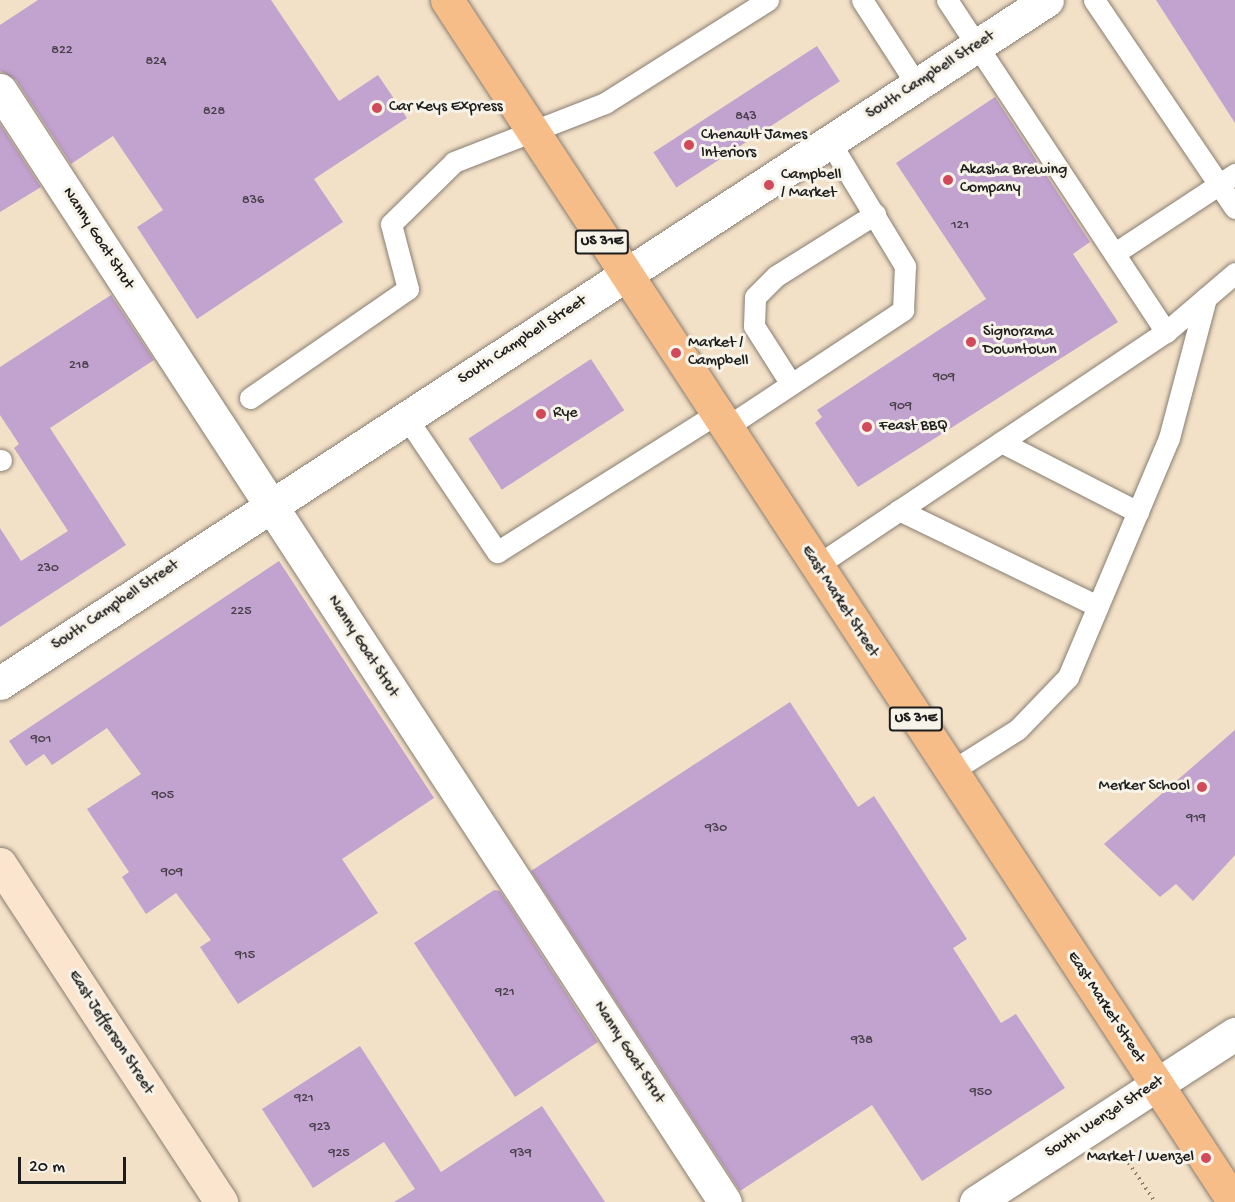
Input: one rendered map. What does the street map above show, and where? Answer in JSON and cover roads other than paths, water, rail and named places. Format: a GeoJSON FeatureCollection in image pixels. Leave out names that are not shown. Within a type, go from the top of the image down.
{"type":"FeatureCollection","features":[{"type":"Feature","properties":{"kind":"main road","name":"East Market Street"},"geometry":{"type":"LineString","coordinates":[[447,0],[624,275],[1234,1202]]}},
{"type":"Feature","properties":{"kind":"street","name":"South Campbell Street"},"geometry":{"type":"LineString","coordinates":[[0,683],[270,504],[1047,0]]}},
{"type":"Feature","properties":{"kind":"street","name":"Nanny Goat Strut"},"geometry":{"type":"LineString","coordinates":[[0,90],[725,1202]]}},
{"type":"Feature","properties":{"kind":"street","name":"East Jefferson Street"},"geometry":{"type":"LineString","coordinates":[[0,864],[221,1202]]}},
{"type":"Feature","properties":{"kind":"street","name":"South Wenzel Street"},"geometry":{"type":"LineString","coordinates":[[976,1202],[1235,1034]]}},
{"type":"Feature","properties":{"kind":"lane"},"geometry":{"type":"LineString","coordinates":[[250,398],[408,289],[391,224],[454,162],[529,129],[605,103],[768,0]]}},
{"type":"Feature","properties":{"kind":"lane"},"geometry":{"type":"LineString","coordinates":[[862,0],[917,85]]}},
{"type":"Feature","properties":{"kind":"lane"},"geometry":{"type":"LineString","coordinates":[[947,0],[1166,332]]}},
{"type":"Feature","properties":{"kind":"lane"},"geometry":{"type":"LineString","coordinates":[[1094,0],[1227,179],[1235,208]]}},
{"type":"Feature","properties":{"kind":"lane"},"geometry":{"type":"LineString","coordinates":[[406,417],[497,552],[720,421],[791,384],[903,310],[905,266],[830,142]]}},
{"type":"Feature","properties":{"kind":"lane"},"geometry":{"type":"LineString","coordinates":[[1114,254],[1227,179]]}},
{"type":"Feature","properties":{"kind":"lane"},"geometry":{"type":"LineString","coordinates":[[791,384],[754,326],[755,297],[776,276],[875,214]]}},
{"type":"Feature","properties":{"kind":"lane"},"geometry":{"type":"LineString","coordinates":[[816,566],[1166,332],[1235,273]]}},
{"type":"Feature","properties":{"kind":"lane"},"geometry":{"type":"LineString","coordinates":[[950,771],[1018,729],[1068,677],[1170,438],[1206,298]]}},
{"type":"Feature","properties":{"kind":"lane"},"geometry":{"type":"LineString","coordinates":[[1001,442],[1138,512]]}},
{"type":"Feature","properties":{"kind":"lane"},"geometry":{"type":"LineString","coordinates":[[899,510],[1098,606]]}},
{"type":"Feature","properties":{"kind":"place","name":"Car Keys Express"},"geometry":{"type":"Point","coordinates":[377,108]}},
{"type":"Feature","properties":{"kind":"place","name":"Chenault James Interiors"},"geometry":{"type":"Point","coordinates":[689,145]}},
{"type":"Feature","properties":{"kind":"place","name":"Akasha Brewing Company"},"geometry":{"type":"Point","coordinates":[948,180]}},
{"type":"Feature","properties":{"kind":"place","name":"Campbell / Market"},"geometry":{"type":"Point","coordinates":[769,185]}},
{"type":"Feature","properties":{"kind":"place","name":"Signorama Downtown"},"geometry":{"type":"Point","coordinates":[971,342]}},
{"type":"Feature","properties":{"kind":"place","name":"Market / Campbell"},"geometry":{"type":"Point","coordinates":[676,353]}},
{"type":"Feature","properties":{"kind":"place","name":"Rye"},"geometry":{"type":"Point","coordinates":[541,414]}},
{"type":"Feature","properties":{"kind":"place","name":"Feast BBQ"},"geometry":{"type":"Point","coordinates":[867,427]}},
{"type":"Feature","properties":{"kind":"place","name":"Merker School"},"geometry":{"type":"Point","coordinates":[1202,787]}},
{"type":"Feature","properties":{"kind":"place","name":"Market / Wenzel"},"geometry":{"type":"Point","coordinates":[1206,1158]}}]}
